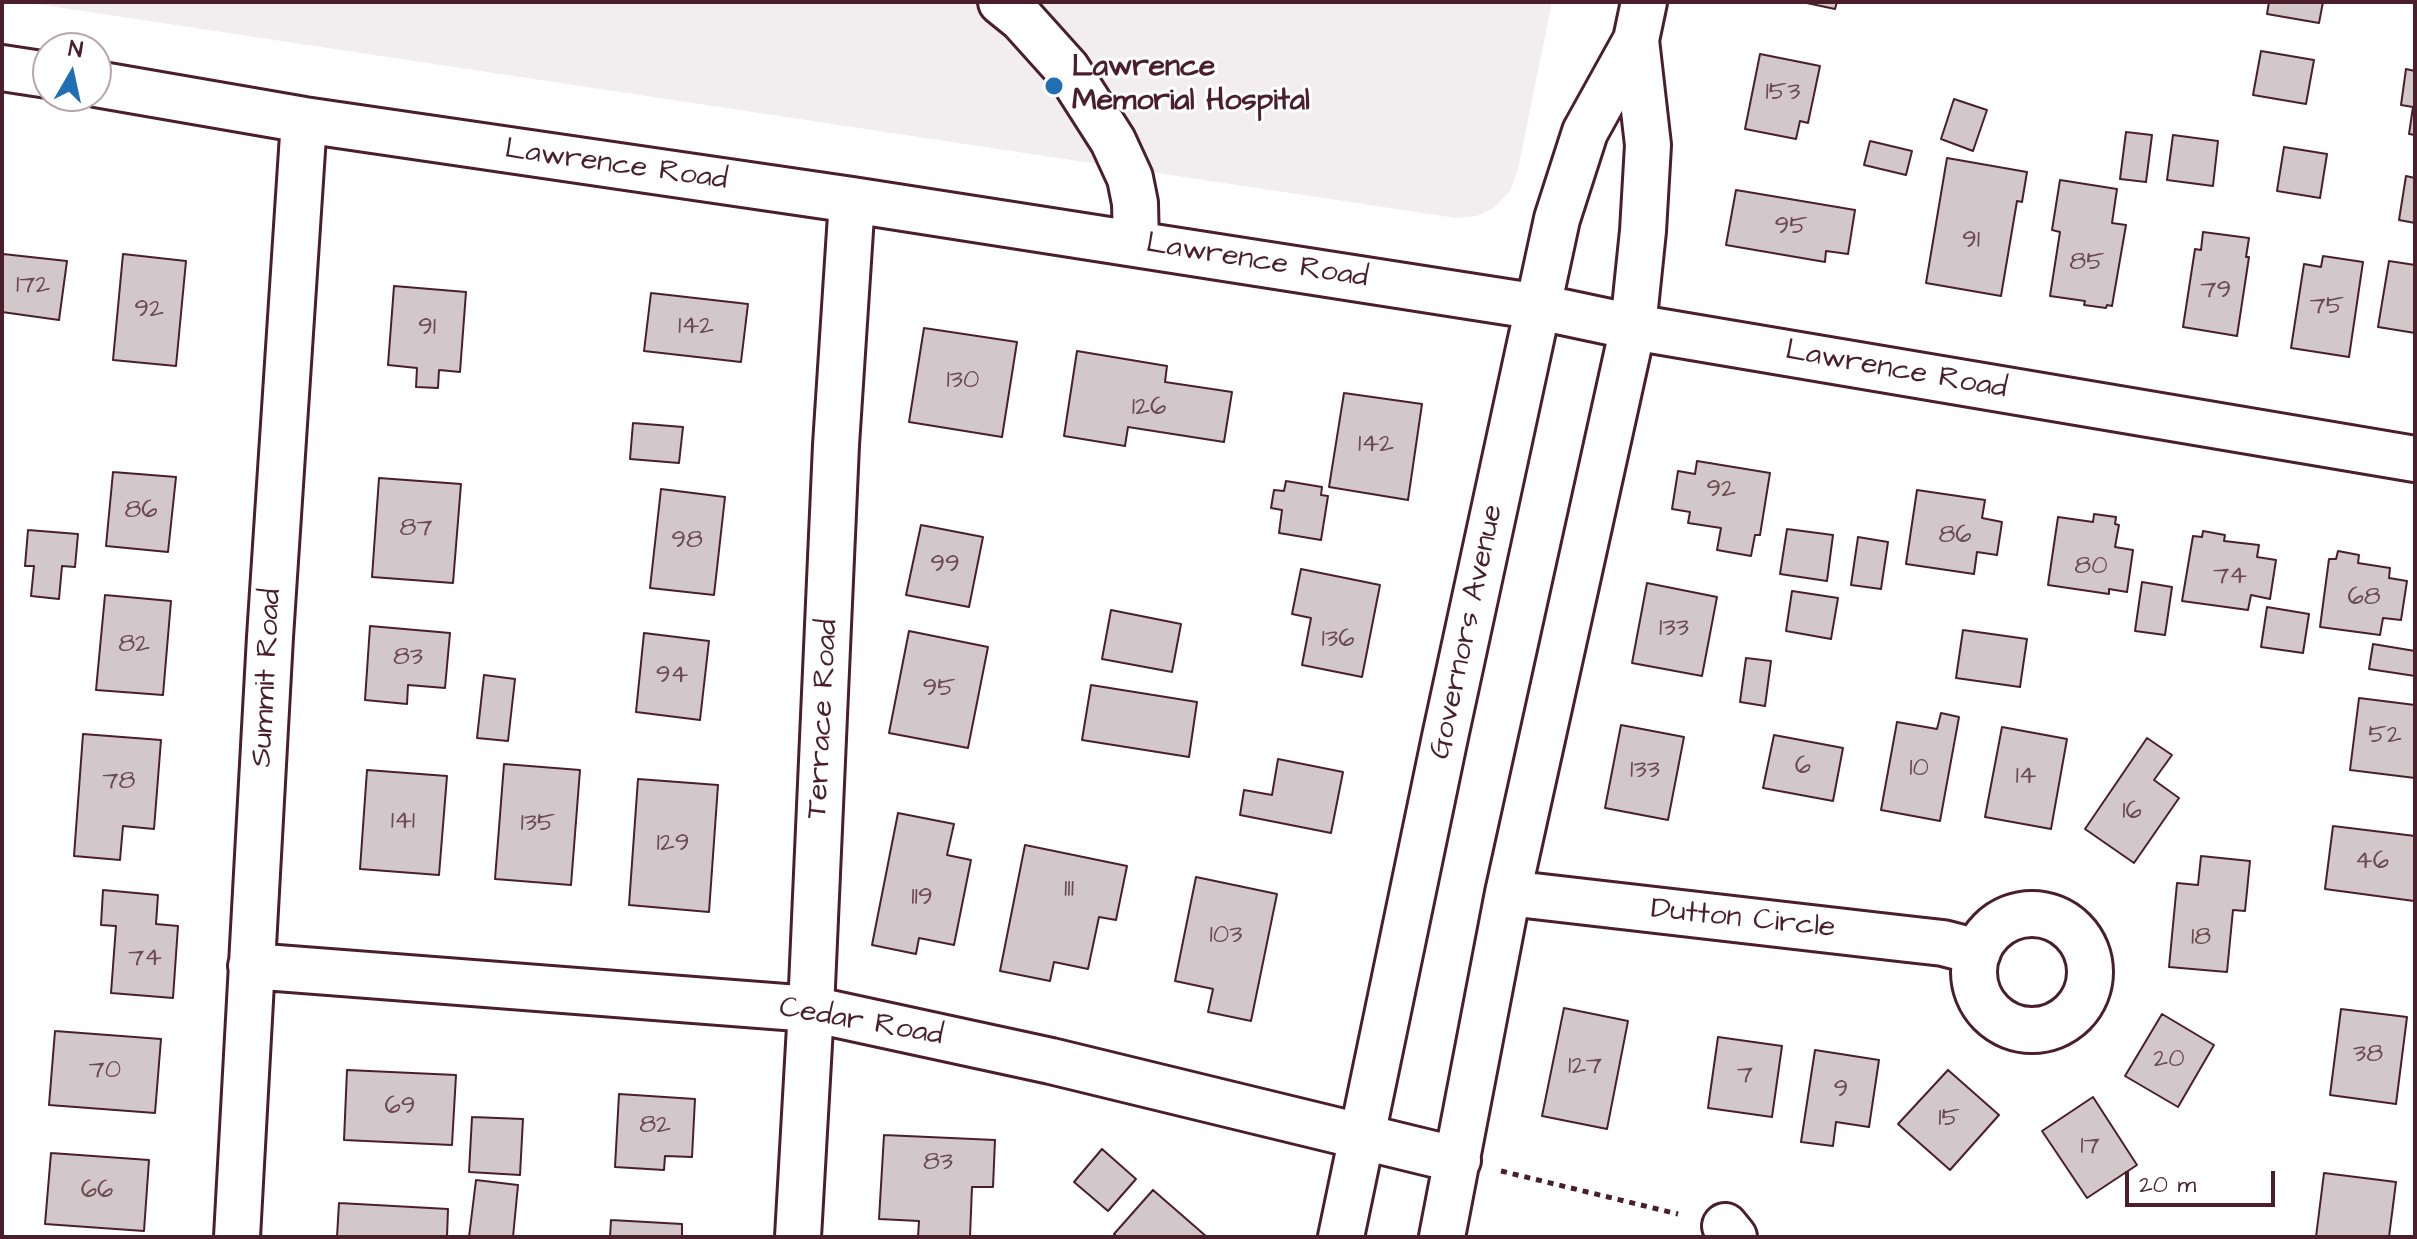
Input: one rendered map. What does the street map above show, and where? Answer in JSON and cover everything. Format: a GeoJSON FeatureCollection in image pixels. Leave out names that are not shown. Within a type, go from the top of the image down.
{"type":"FeatureCollection","features":[{"type":"Feature","properties":{"kind":"street"},"geometry":{"type":"LineString","coordinates":[[1001,2],[1022,19],[1067,69],[1113,141],[1130,178],[1135,203],[1136,244]]}},
{"type":"Feature","properties":{"kind":"street","name":"Governors Avenue"},"geometry":{"type":"LineString","coordinates":[[1341,1237],[1557,219],[1585,132],[1640,21]]}},
{"type":"Feature","properties":{"kind":"street","name":"Governors Avenue"},"geometry":{"type":"LineString","coordinates":[[1442,1237],[1550,692],[1633,327],[1648,145],[1640,21]]}},
{"type":"Feature","properties":{"kind":"street"},"geometry":{"type":"LineString","coordinates":[[2,68],[32,73]]}},
{"type":"Feature","properties":{"kind":"street","name":"Lawrence Road"},"geometry":{"type":"LineString","coordinates":[[112,87],[304,120],[852,200],[1539,307],[1633,327],[2415,459]]}},
{"type":"Feature","properties":{"kind":"street","name":"Summit Road"},"geometry":{"type":"LineString","coordinates":[[237,1237],[270,637],[304,120]]}},
{"type":"Feature","properties":{"kind":"street","name":"Terrace Road"},"geometry":{"type":"LineString","coordinates":[[798,1237],[836,445],[852,200]]}},
{"type":"Feature","properties":{"kind":"street","name":"Dutton Circle"},"geometry":{"type":"LineString","coordinates":[[1508,893],[1943,943],[1978,952]]}},
{"type":"Feature","properties":{"kind":"street","name":"Cedar Road"},"geometry":{"type":"LineString","coordinates":[[251,966],[811,1009],[1051,1061],[1458,1160]]}},
{"type":"Feature","properties":{"kind":"path"},"geometry":{"type":"LineString","coordinates":[[1458,1160],[1730,1231]]}},
{"type":"Feature","properties":{"kind":"shaded area","name":"Lawrence Memorial Hospital"},"geometry":{"type":"Polygon","coordinates":[[[23,2],[1552,2],[1518,169],[1510,191],[1495,207],[1477,216],[1456,218],[23,2]]]}},
{"type":"Feature","properties":{"kind":"building"},"geometry":{"type":"Polygon","coordinates":[[[1802,2],[1837,2],[1835,9],[1802,2]]]}},
{"type":"Feature","properties":{"kind":"building"},"geometry":{"type":"Polygon","coordinates":[[[2269,2],[2323,2],[2319,23],[2267,14],[2269,2]]]}},
{"type":"Feature","properties":{"kind":"building"},"geometry":{"type":"Polygon","coordinates":[[[2261,51],[2314,60],[2306,104],[2253,95],[2261,51]]]}},
{"type":"Feature","properties":{"kind":"building"},"geometry":{"type":"Polygon","coordinates":[[[1760,54],[1820,66],[1808,123],[1800,121],[1796,139],[1745,129],[1760,54]]]}},
{"type":"Feature","properties":{"kind":"building"},"geometry":{"type":"Polygon","coordinates":[[[2406,69],[2415,71],[2415,135],[2409,134],[2413,107],[2401,105],[2406,69]]]}},
{"type":"Feature","properties":{"kind":"building"},"geometry":{"type":"Polygon","coordinates":[[[1954,99],[1987,110],[1973,151],[1941,139],[1954,99]]]}},
{"type":"Feature","properties":{"kind":"building"},"geometry":{"type":"Polygon","coordinates":[[[2126,132],[2152,135],[2146,182],[2120,179],[2126,132]]]}},
{"type":"Feature","properties":{"kind":"building"},"geometry":{"type":"Polygon","coordinates":[[[2173,135],[2218,141],[2213,186],[2167,180],[2173,135]]]}},
{"type":"Feature","properties":{"kind":"building"},"geometry":{"type":"Polygon","coordinates":[[[1870,141],[1912,151],[1906,175],[1864,165],[1870,141]]]}},
{"type":"Feature","properties":{"kind":"building"},"geometry":{"type":"Polygon","coordinates":[[[2284,147],[2327,154],[2320,198],[2277,191],[2284,147]]]}},
{"type":"Feature","properties":{"kind":"building"},"geometry":{"type":"Polygon","coordinates":[[[1947,158],[2027,172],[2022,202],[2017,201],[2001,296],[1926,283],[1947,158]]]}},
{"type":"Feature","properties":{"kind":"building"},"geometry":{"type":"Polygon","coordinates":[[[2406,176],[2415,178],[2415,223],[2399,220],[2406,176]]]}},
{"type":"Feature","properties":{"kind":"building"},"geometry":{"type":"Polygon","coordinates":[[[2060,180],[2117,189],[2112,223],[2126,225],[2112,306],[2084,305],[2085,301],[2050,296],[2060,232],[2052,230],[2060,180]]]}},
{"type":"Feature","properties":{"kind":"building"},"geometry":{"type":"Polygon","coordinates":[[[1736,190],[1855,210],[1848,254],[1826,251],[1825,262],[1726,245],[1736,190]]]}},
{"type":"Feature","properties":{"kind":"building"},"geometry":{"type":"Polygon","coordinates":[[[2203,232],[2249,238],[2237,336],[2183,327],[2195,249],[2201,250],[2203,232]]]}},
{"type":"Feature","properties":{"kind":"building"},"geometry":{"type":"Polygon","coordinates":[[[3,254],[67,261],[59,320],[2,312],[3,254]]]}},
{"type":"Feature","properties":{"kind":"building"},"geometry":{"type":"Polygon","coordinates":[[[123,254],[186,261],[176,366],[113,360],[123,254]]]}},
{"type":"Feature","properties":{"kind":"building"},"geometry":{"type":"Polygon","coordinates":[[[2323,256],[2363,262],[2349,357],[2291,348],[2304,264],[2321,267],[2323,256]]]}},
{"type":"Feature","properties":{"kind":"building"},"geometry":{"type":"Polygon","coordinates":[[[2389,261],[2415,265],[2415,333],[2378,327],[2389,261]]]}},
{"type":"Feature","properties":{"kind":"building"},"geometry":{"type":"Polygon","coordinates":[[[394,286],[466,292],[460,372],[439,370],[438,388],[416,387],[417,368],[388,365],[394,286]]]}},
{"type":"Feature","properties":{"kind":"building"},"geometry":{"type":"Polygon","coordinates":[[[651,293],[748,304],[741,362],[644,351],[651,293]]]}},
{"type":"Feature","properties":{"kind":"building"},"geometry":{"type":"Polygon","coordinates":[[[924,328],[1017,342],[1002,437],[909,422],[924,328]]]}},
{"type":"Feature","properties":{"kind":"building"},"geometry":{"type":"Polygon","coordinates":[[[1077,351],[1167,366],[1165,382],[1232,392],[1224,442],[1128,427],[1125,446],[1064,436],[1077,351]]]}},
{"type":"Feature","properties":{"kind":"building"},"geometry":{"type":"Polygon","coordinates":[[[1344,393],[1422,404],[1408,500],[1329,487],[1344,393]]]}},
{"type":"Feature","properties":{"kind":"building"},"geometry":{"type":"Polygon","coordinates":[[[633,423],[683,427],[679,463],[630,459],[633,423]]]}},
{"type":"Feature","properties":{"kind":"building"},"geometry":{"type":"Polygon","coordinates":[[[1697,461],[1770,473],[1760,535],[1755,535],[1751,556],[1717,550],[1721,528],[1688,523],[1690,512],[1672,509],[1678,471],[1695,474],[1697,461]]]}},
{"type":"Feature","properties":{"kind":"building"},"geometry":{"type":"Polygon","coordinates":[[[113,472],[176,477],[168,552],[106,546],[113,472]]]}},
{"type":"Feature","properties":{"kind":"building"},"geometry":{"type":"Polygon","coordinates":[[[379,478],[461,484],[453,583],[372,577],[379,478]]]}},
{"type":"Feature","properties":{"kind":"building"},"geometry":{"type":"Polygon","coordinates":[[[1286,481],[1322,487],[1321,495],[1328,496],[1321,540],[1279,533],[1282,510],[1271,508],[1274,490],[1284,491],[1286,481]]]}},
{"type":"Feature","properties":{"kind":"building"},"geometry":{"type":"Polygon","coordinates":[[[661,489],[725,497],[714,595],[650,588],[661,489]]]}},
{"type":"Feature","properties":{"kind":"building"},"geometry":{"type":"Polygon","coordinates":[[[1917,490],[1985,500],[1982,518],[2002,522],[1997,555],[1977,552],[1974,574],[1906,564],[1917,490]]]}},
{"type":"Feature","properties":{"kind":"building"},"geometry":{"type":"Polygon","coordinates":[[[2094,514],[2116,517],[2115,524],[2119,525],[2115,547],[2133,550],[2127,592],[2109,589],[2109,594],[2048,585],[2058,517],[2093,522],[2094,514]]]}},
{"type":"Feature","properties":{"kind":"building"},"geometry":{"type":"Polygon","coordinates":[[[921,525],[983,537],[969,607],[906,595],[921,525]]]}},
{"type":"Feature","properties":{"kind":"building"},"geometry":{"type":"Polygon","coordinates":[[[1787,529],[1833,535],[1827,581],[1780,574],[1787,529]]]}},
{"type":"Feature","properties":{"kind":"building"},"geometry":{"type":"Polygon","coordinates":[[[28,530],[78,534],[75,567],[62,566],[59,599],[31,596],[34,566],[25,566],[28,530]]]}},
{"type":"Feature","properties":{"kind":"building"},"geometry":{"type":"Polygon","coordinates":[[[2203,531],[2225,535],[2224,541],[2259,545],[2257,557],[2276,560],[2270,599],[2251,595],[2248,610],[2182,601],[2193,536],[2202,537],[2203,531]]]}},
{"type":"Feature","properties":{"kind":"building"},"geometry":{"type":"Polygon","coordinates":[[[1858,537],[1888,542],[1881,589],[1851,585],[1858,537]]]}},
{"type":"Feature","properties":{"kind":"building"},"geometry":{"type":"Polygon","coordinates":[[[2338,551],[2359,555],[2358,563],[2390,568],[2389,578],[2407,581],[2401,620],[2383,618],[2380,635],[2320,627],[2329,559],[2336,559],[2338,551]]]}},
{"type":"Feature","properties":{"kind":"building"},"geometry":{"type":"Polygon","coordinates":[[[1301,569],[1380,585],[1362,677],[1302,665],[1311,618],[1292,614],[1301,569]]]}},
{"type":"Feature","properties":{"kind":"building"},"geometry":{"type":"Polygon","coordinates":[[[2142,582],[2172,587],[2165,635],[2135,631],[2142,582]]]}},
{"type":"Feature","properties":{"kind":"building"},"geometry":{"type":"Polygon","coordinates":[[[1647,583],[1717,597],[1702,676],[1632,663],[1647,583]]]}},
{"type":"Feature","properties":{"kind":"building"},"geometry":{"type":"Polygon","coordinates":[[[1792,591],[1838,598],[1831,639],[1786,631],[1792,591]]]}},
{"type":"Feature","properties":{"kind":"building"},"geometry":{"type":"Polygon","coordinates":[[[105,595],[171,601],[163,695],[96,690],[105,595]]]}},
{"type":"Feature","properties":{"kind":"building"},"geometry":{"type":"Polygon","coordinates":[[[2267,607],[2309,614],[2303,653],[2261,647],[2267,607]]]}},
{"type":"Feature","properties":{"kind":"building"},"geometry":{"type":"Polygon","coordinates":[[[1111,610],[1181,624],[1172,672],[1102,659],[1111,610]]]}},
{"type":"Feature","properties":{"kind":"building"},"geometry":{"type":"Polygon","coordinates":[[[370,626],[450,633],[445,688],[408,685],[407,704],[365,700],[370,626]]]}},
{"type":"Feature","properties":{"kind":"building"},"geometry":{"type":"Polygon","coordinates":[[[1963,630],[2027,639],[2020,687],[1956,678],[1963,630]]]}},
{"type":"Feature","properties":{"kind":"building"},"geometry":{"type":"Polygon","coordinates":[[[909,631],[988,647],[968,748],[889,733],[909,631]]]}},
{"type":"Feature","properties":{"kind":"building"},"geometry":{"type":"Polygon","coordinates":[[[644,633],[709,641],[700,720],[636,712],[644,633]]]}},
{"type":"Feature","properties":{"kind":"building"},"geometry":{"type":"Polygon","coordinates":[[[2373,644],[2415,651],[2415,676],[2369,669],[2373,644]]]}},
{"type":"Feature","properties":{"kind":"building"},"geometry":{"type":"Polygon","coordinates":[[[1746,658],[1771,661],[1765,706],[1740,702],[1746,658]]]}},
{"type":"Feature","properties":{"kind":"building"},"geometry":{"type":"Polygon","coordinates":[[[484,675],[515,679],[508,741],[477,738],[484,675]]]}},
{"type":"Feature","properties":{"kind":"building"},"geometry":{"type":"Polygon","coordinates":[[[1091,685],[1197,702],[1189,757],[1082,740],[1091,685]]]}},
{"type":"Feature","properties":{"kind":"building"},"geometry":{"type":"Polygon","coordinates":[[[2359,698],[2415,705],[2415,778],[2350,770],[2359,698]]]}},
{"type":"Feature","properties":{"kind":"building"},"geometry":{"type":"Polygon","coordinates":[[[1941,713],[1959,717],[1940,821],[1881,810],[1897,722],[1937,729],[1941,713]]]}},
{"type":"Feature","properties":{"kind":"building"},"geometry":{"type":"Polygon","coordinates":[[[1621,725],[1684,737],[1668,820],[1605,808],[1621,725]]]}},
{"type":"Feature","properties":{"kind":"building"},"geometry":{"type":"Polygon","coordinates":[[[2002,727],[2067,739],[2051,829],[1985,817],[2002,727]]]}},
{"type":"Feature","properties":{"kind":"building"},"geometry":{"type":"Polygon","coordinates":[[[83,734],[161,740],[154,829],[123,826],[120,860],[74,856],[83,734]]]}},
{"type":"Feature","properties":{"kind":"building"},"geometry":{"type":"Polygon","coordinates":[[[1774,735],[1843,748],[1833,801],[1763,788],[1774,735]]]}},
{"type":"Feature","properties":{"kind":"building"},"geometry":{"type":"Polygon","coordinates":[[[2147,738],[2172,755],[2154,780],[2179,798],[2134,863],[2085,829],[2147,738]]]}},
{"type":"Feature","properties":{"kind":"building"},"geometry":{"type":"Polygon","coordinates":[[[1278,759],[1343,772],[1331,833],[1240,815],[1244,790],[1272,795],[1278,759]]]}},
{"type":"Feature","properties":{"kind":"building"},"geometry":{"type":"Polygon","coordinates":[[[504,764],[580,770],[571,885],[495,879],[504,764]]]}},
{"type":"Feature","properties":{"kind":"building"},"geometry":{"type":"Polygon","coordinates":[[[367,770],[447,776],[439,875],[360,869],[367,770]]]}},
{"type":"Feature","properties":{"kind":"building"},"geometry":{"type":"Polygon","coordinates":[[[638,779],[718,785],[709,912],[629,905],[638,779]]]}},
{"type":"Feature","properties":{"kind":"building"},"geometry":{"type":"Polygon","coordinates":[[[898,813],[954,824],[947,855],[971,860],[954,945],[919,938],[916,954],[872,945],[898,813]]]}},
{"type":"Feature","properties":{"kind":"building"},"geometry":{"type":"Polygon","coordinates":[[[2333,826],[2415,836],[2414,901],[2325,889],[2333,826]]]}},
{"type":"Feature","properties":{"kind":"building"},"geometry":{"type":"Polygon","coordinates":[[[1025,845],[1127,866],[1116,920],[1099,917],[1088,969],[1054,962],[1050,981],[1000,971],[1025,845]]]}},
{"type":"Feature","properties":{"kind":"building"},"geometry":{"type":"Polygon","coordinates":[[[2201,856],[2250,861],[2245,911],[2233,910],[2227,972],[2169,967],[2177,883],[2198,885],[2201,856]]]}},
{"type":"Feature","properties":{"kind":"building"},"geometry":{"type":"Polygon","coordinates":[[[1196,877],[1277,894],[1251,1021],[1208,1012],[1213,989],[1175,981],[1196,877]]]}},
{"type":"Feature","properties":{"kind":"building"},"geometry":{"type":"Polygon","coordinates":[[[103,890],[158,895],[156,924],[178,926],[173,998],[111,993],[116,926],[101,925],[103,890]]]}},
{"type":"Feature","properties":{"kind":"building"},"geometry":{"type":"Polygon","coordinates":[[[1564,1008],[1628,1021],[1607,1129],[1542,1116],[1564,1008]]]}},
{"type":"Feature","properties":{"kind":"building"},"geometry":{"type":"Polygon","coordinates":[[[2341,1009],[2407,1017],[2396,1104],[2330,1095],[2341,1009]]]}},
{"type":"Feature","properties":{"kind":"building"},"geometry":{"type":"Polygon","coordinates":[[[2162,1014],[2214,1045],[2178,1107],[2125,1076],[2162,1014]]]}},
{"type":"Feature","properties":{"kind":"building"},"geometry":{"type":"Polygon","coordinates":[[[55,1031],[161,1039],[155,1113],[49,1105],[55,1031]]]}},
{"type":"Feature","properties":{"kind":"building"},"geometry":{"type":"Polygon","coordinates":[[[1718,1037],[1782,1046],[1772,1117],[1708,1108],[1718,1037]]]}},
{"type":"Feature","properties":{"kind":"building"},"geometry":{"type":"Polygon","coordinates":[[[1815,1050],[1879,1060],[1869,1127],[1836,1122],[1833,1146],[1801,1142],[1815,1050]]]}},
{"type":"Feature","properties":{"kind":"building"},"geometry":{"type":"Polygon","coordinates":[[[347,1070],[456,1075],[452,1145],[344,1140],[347,1070]]]}},
{"type":"Feature","properties":{"kind":"building"},"geometry":{"type":"Polygon","coordinates":[[[1948,1070],[1999,1115],[1950,1170],[1898,1124],[1948,1070]]]}},
{"type":"Feature","properties":{"kind":"building"},"geometry":{"type":"Polygon","coordinates":[[[619,1094],[695,1099],[692,1157],[665,1156],[664,1170],[615,1167],[619,1094]]]}},
{"type":"Feature","properties":{"kind":"building"},"geometry":{"type":"Polygon","coordinates":[[[2093,1097],[2137,1165],[2087,1198],[2042,1131],[2093,1097]]]}},
{"type":"Feature","properties":{"kind":"building"},"geometry":{"type":"Polygon","coordinates":[[[472,1117],[523,1119],[520,1175],[469,1172],[472,1117]]]}},
{"type":"Feature","properties":{"kind":"building"},"geometry":{"type":"Polygon","coordinates":[[[884,1135],[995,1140],[993,1187],[972,1187],[970,1237],[918,1237],[919,1221],[879,1219],[884,1135]]]}},
{"type":"Feature","properties":{"kind":"building"},"geometry":{"type":"Polygon","coordinates":[[[1102,1149],[1136,1179],[1108,1211],[1074,1182],[1102,1149]]]}},
{"type":"Feature","properties":{"kind":"building"},"geometry":{"type":"Polygon","coordinates":[[[51,1153],[149,1160],[144,1231],[45,1224],[51,1153]]]}},
{"type":"Feature","properties":{"kind":"building"},"geometry":{"type":"Polygon","coordinates":[[[2324,1173],[2396,1182],[2389,1237],[2316,1237],[2324,1173]]]}},
{"type":"Feature","properties":{"kind":"building"},"geometry":{"type":"Polygon","coordinates":[[[476,1180],[518,1185],[513,1237],[469,1237],[476,1180]]]}},
{"type":"Feature","properties":{"kind":"building"},"geometry":{"type":"Polygon","coordinates":[[[1153,1190],[1207,1237],[1117,1237],[1114,1234],[1153,1190]]]}},
{"type":"Feature","properties":{"kind":"building"},"geometry":{"type":"Polygon","coordinates":[[[339,1203],[448,1209],[447,1237],[337,1237],[339,1203]]]}},
{"type":"Feature","properties":{"kind":"building"},"geometry":{"type":"Polygon","coordinates":[[[611,1220],[682,1224],[682,1237],[610,1237],[611,1220]]]}},
{"type":"Feature","properties":{"kind":"place","name":"Lawrence Memorial Hospital"},"geometry":{"type":"Point","coordinates":[1054,86]}}]}
